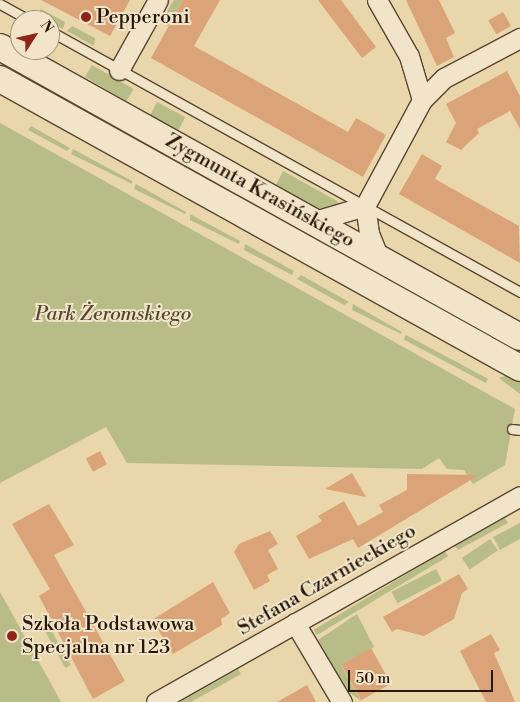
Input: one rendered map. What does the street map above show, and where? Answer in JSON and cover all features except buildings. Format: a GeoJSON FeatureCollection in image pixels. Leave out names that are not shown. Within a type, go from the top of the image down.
{"type":"FeatureCollection","features":[{"type":"Feature","properties":{"kind":"main road","name":"Zygmunta Krasińskiego"},"geometry":{"type":"LineString","coordinates":[[0,47],[520,337]]}},
{"type":"Feature","properties":{"kind":"main road","name":"Zygmunta Krasińskiego"},"geometry":{"type":"LineString","coordinates":[[0,79],[520,368]]}},
{"type":"Feature","properties":{"kind":"street"},"geometry":{"type":"LineString","coordinates":[[119,70],[158,0]]}},
{"type":"Feature","properties":{"kind":"street"},"geometry":{"type":"LineString","coordinates":[[377,0],[409,56],[422,100]]}},
{"type":"Feature","properties":{"kind":"street"},"geometry":{"type":"LineString","coordinates":[[379,258],[365,206],[422,100],[444,78],[520,38]]}},
{"type":"Feature","properties":{"kind":"street"},"geometry":{"type":"LineString","coordinates":[[314,221],[365,206]]}},
{"type":"Feature","properties":{"kind":"street","name":"Stefana Czarnieckiego"},"geometry":{"type":"LineString","coordinates":[[156,702],[520,496]]}},
{"type":"Feature","properties":{"kind":"street"},"geometry":{"type":"LineString","coordinates":[[295,624],[342,702]]}},
{"type":"Feature","properties":{"kind":"lane"},"geometry":{"type":"LineString","coordinates":[[0,4],[11,10]]}},
{"type":"Feature","properties":{"kind":"lane"},"geometry":{"type":"LineString","coordinates":[[60,38],[520,292]]}},
{"type":"Feature","properties":{"kind":"green space"},"geometry":{"type":"Polygon","coordinates":[[[174,0],[183,0],[168,26],[161,22],[174,0]]]}},
{"type":"Feature","properties":{"kind":"green space"},"geometry":{"type":"Polygon","coordinates":[[[60,19],[65,22],[63,29],[60,27],[60,19]]]}},
{"type":"Feature","properties":{"kind":"green space"},"geometry":{"type":"Polygon","coordinates":[[[72,26],[95,38],[94,46],[67,31],[72,26]]]}},
{"type":"Feature","properties":{"kind":"green space"},"geometry":{"type":"Polygon","coordinates":[[[0,59],[520,347],[516,354],[0,68],[0,59]]]}},
{"type":"Feature","properties":{"kind":"green space"},"geometry":{"type":"Polygon","coordinates":[[[92,65],[134,89],[127,101],[85,77],[92,65]]]}},
{"type":"Feature","properties":{"kind":"green space"},"geometry":{"type":"Polygon","coordinates":[[[157,102],[185,117],[178,131],[149,116],[157,102]]]}},
{"type":"Feature","properties":{"kind":"green space","name":"Park Żeromskiego"},"geometry":{"type":"Polygon","coordinates":[[[0,123],[515,409],[505,465],[473,484],[464,470],[447,469],[439,458],[422,469],[127,463],[106,427],[0,483],[0,123]]]}},
{"type":"Feature","properties":{"kind":"green space"},"geometry":{"type":"Polygon","coordinates":[[[31,126],[70,148],[67,151],[28,130],[31,126]]]}},
{"type":"Feature","properties":{"kind":"green space"},"geometry":{"type":"Polygon","coordinates":[[[73,149],[132,181],[132,184],[71,154],[73,149]]]}},
{"type":"Feature","properties":{"kind":"green space"},"geometry":{"type":"Polygon","coordinates":[[[283,171],[337,201],[339,205],[318,209],[276,185],[283,171]]]}},
{"type":"Feature","properties":{"kind":"green space"},"geometry":{"type":"Polygon","coordinates":[[[136,184],[186,212],[185,214],[134,189],[136,184]]]}},
{"type":"Feature","properties":{"kind":"green space"},"geometry":{"type":"Polygon","coordinates":[[[190,214],[240,241],[239,244],[190,220],[190,214]]]}},
{"type":"Feature","properties":{"kind":"green space"},"geometry":{"type":"Polygon","coordinates":[[[245,244],[294,271],[292,275],[244,250],[245,244]]]}},
{"type":"Feature","properties":{"kind":"green space"},"geometry":{"type":"Polygon","coordinates":[[[301,275],[349,302],[344,305],[297,279],[301,275]]]}},
{"type":"Feature","properties":{"kind":"green space"},"geometry":{"type":"Polygon","coordinates":[[[353,304],[402,332],[401,334],[352,310],[353,304]]]}},
{"type":"Feature","properties":{"kind":"green space"},"geometry":{"type":"Polygon","coordinates":[[[406,335],[488,379],[486,383],[404,339],[406,335]]]}},
{"type":"Feature","properties":{"kind":"green space"},"geometry":{"type":"Polygon","coordinates":[[[509,375],[520,381],[520,394],[499,378],[509,375]]]}},
{"type":"Feature","properties":{"kind":"green space"},"geometry":{"type":"Polygon","coordinates":[[[505,518],[508,523],[458,550],[455,546],[505,518]]]}},
{"type":"Feature","properties":{"kind":"green space"},"geometry":{"type":"Polygon","coordinates":[[[520,523],[520,539],[500,550],[493,537],[520,523]]]}},
{"type":"Feature","properties":{"kind":"green space"},"geometry":{"type":"Polygon","coordinates":[[[490,539],[498,551],[470,570],[462,558],[490,539]]]}},
{"type":"Feature","properties":{"kind":"green space"},"geometry":{"type":"Polygon","coordinates":[[[445,551],[448,556],[317,635],[314,630],[445,551]]]}},
{"type":"Feature","properties":{"kind":"green space"},"geometry":{"type":"Polygon","coordinates":[[[436,569],[442,581],[397,603],[391,592],[436,569]]]}},
{"type":"Feature","properties":{"kind":"green space","name":"Szkoła Podstawowa Specjalna nr 123"},"geometry":{"type":"Polygon","coordinates":[[[0,592],[49,680],[61,702],[0,702],[0,592]]]}},
{"type":"Feature","properties":{"kind":"green space"},"geometry":{"type":"Polygon","coordinates":[[[357,614],[374,647],[341,665],[361,701],[346,690],[318,640],[357,614]]]}},
{"type":"Feature","properties":{"kind":"green space"},"geometry":{"type":"Polygon","coordinates":[[[44,617],[71,665],[65,668],[39,620],[44,617]]]}},
{"type":"Feature","properties":{"kind":"green space"},"geometry":{"type":"Polygon","coordinates":[[[238,669],[241,674],[191,702],[180,702],[238,669]]]}},
{"type":"Feature","properties":{"kind":"place","name":"Pepperoni"},"geometry":{"type":"Point","coordinates":[86,17]}},
{"type":"Feature","properties":{"kind":"place","name":"Szkoła Podstawowa Specjalna nr 123"},"geometry":{"type":"Point","coordinates":[12,636]}}]}
